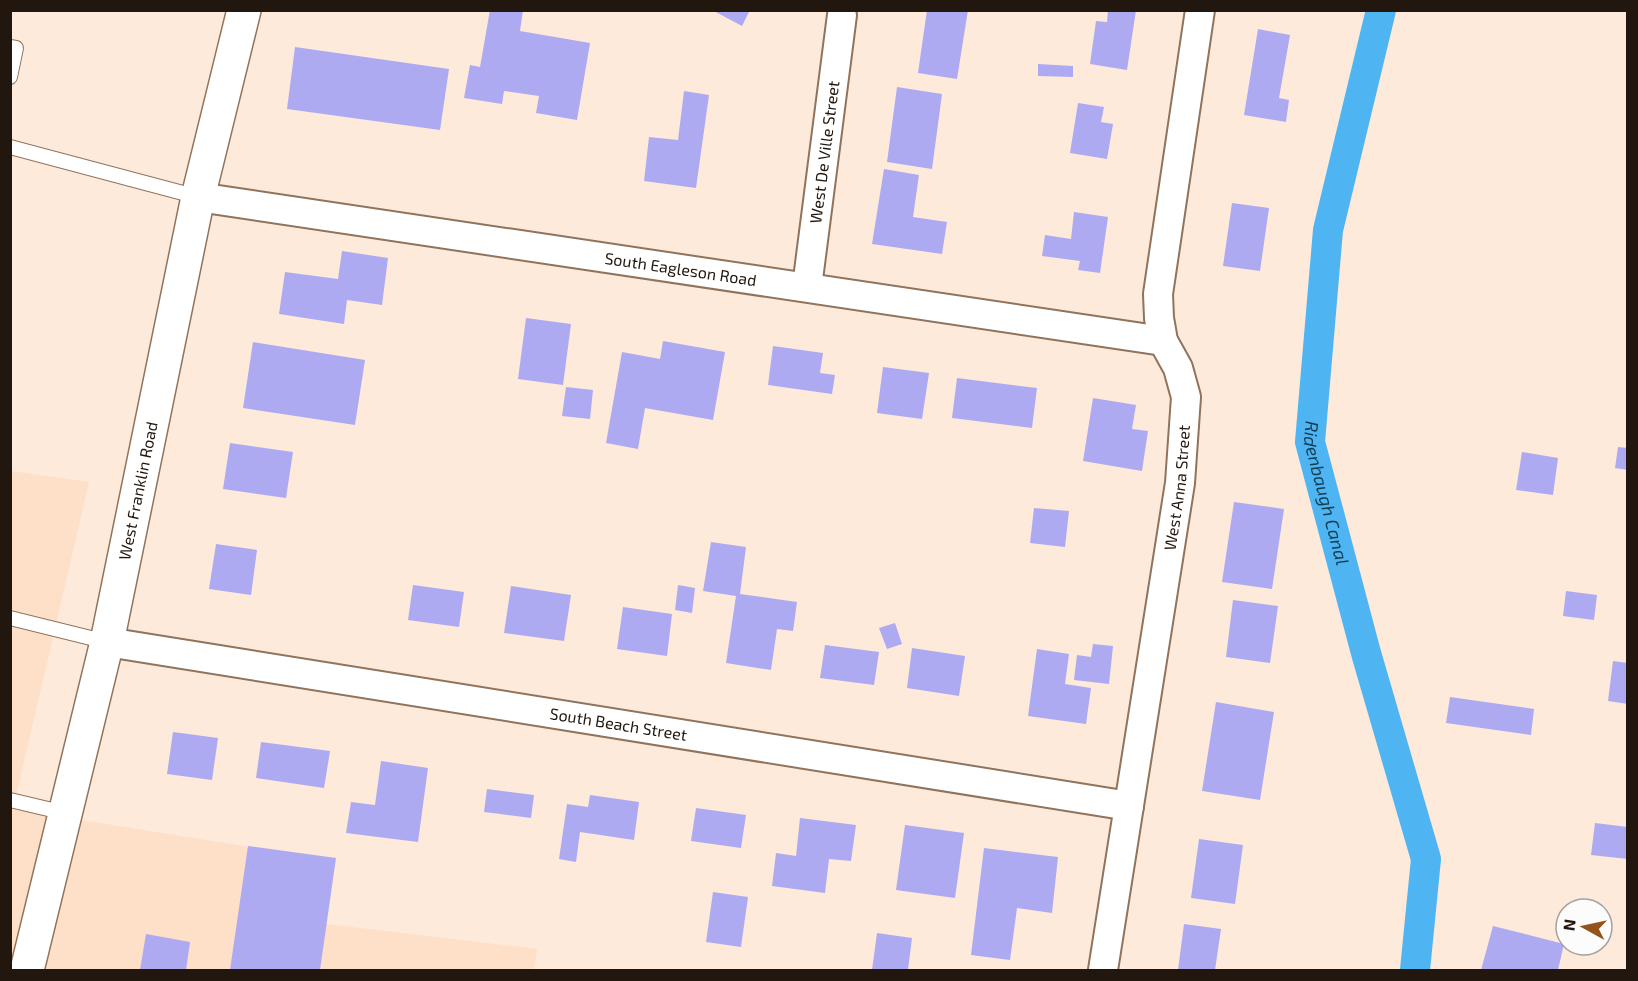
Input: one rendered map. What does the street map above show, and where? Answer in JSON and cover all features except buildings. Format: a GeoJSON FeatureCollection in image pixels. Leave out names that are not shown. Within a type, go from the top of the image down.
{"type":"FeatureCollection","features":[{"type":"Feature","properties":{"kind":"street","name":"West Franklin Road"},"geometry":{"type":"LineString","coordinates":[[27,970],[107,642],[198,197],[244,10]]}},
{"type":"Feature","properties":{"kind":"street","name":"West Anna Street"},"geometry":{"type":"LineString","coordinates":[[1103,970],[1181,472],[1186,397],[1178,368],[1163,340],[1158,294],[1200,10]]}},
{"type":"Feature","properties":{"kind":"street","name":"West De Ville Street"},"geometry":{"type":"LineString","coordinates":[[807,287],[842,15]]}},
{"type":"Feature","properties":{"kind":"street","name":"South Eagleson Road"},"geometry":{"type":"LineString","coordinates":[[198,197],[1163,340]]}},
{"type":"Feature","properties":{"kind":"street","name":"South Beach Street"},"geometry":{"type":"LineString","coordinates":[[107,642],[1129,806]]}},
{"type":"Feature","properties":{"kind":"lane"},"geometry":{"type":"LineString","coordinates":[[10,47],[16,48],[10,76]]}},
{"type":"Feature","properties":{"kind":"lane"},"geometry":{"type":"LineString","coordinates":[[10,147],[198,197]]}},
{"type":"Feature","properties":{"kind":"lane"},"geometry":{"type":"LineString","coordinates":[[10,618],[107,642]]}},
{"type":"Feature","properties":{"kind":"lane"},"geometry":{"type":"LineString","coordinates":[[10,800],[65,813]]}},
{"type":"Feature","properties":{"kind":"shaded area"},"geometry":{"type":"Polygon","coordinates":[[[11,471],[89,482],[13,809],[331,860],[318,923],[537,949],[534,970],[11,970],[11,471]]]}},
{"type":"Feature","properties":{"kind":"waterway","name":"Ridenbaugh Canal"},"geometry":{"type":"LineString","coordinates":[[1381,10],[1328,230],[1310,442],[1366,653],[1426,859],[1415,970]]}}]}
